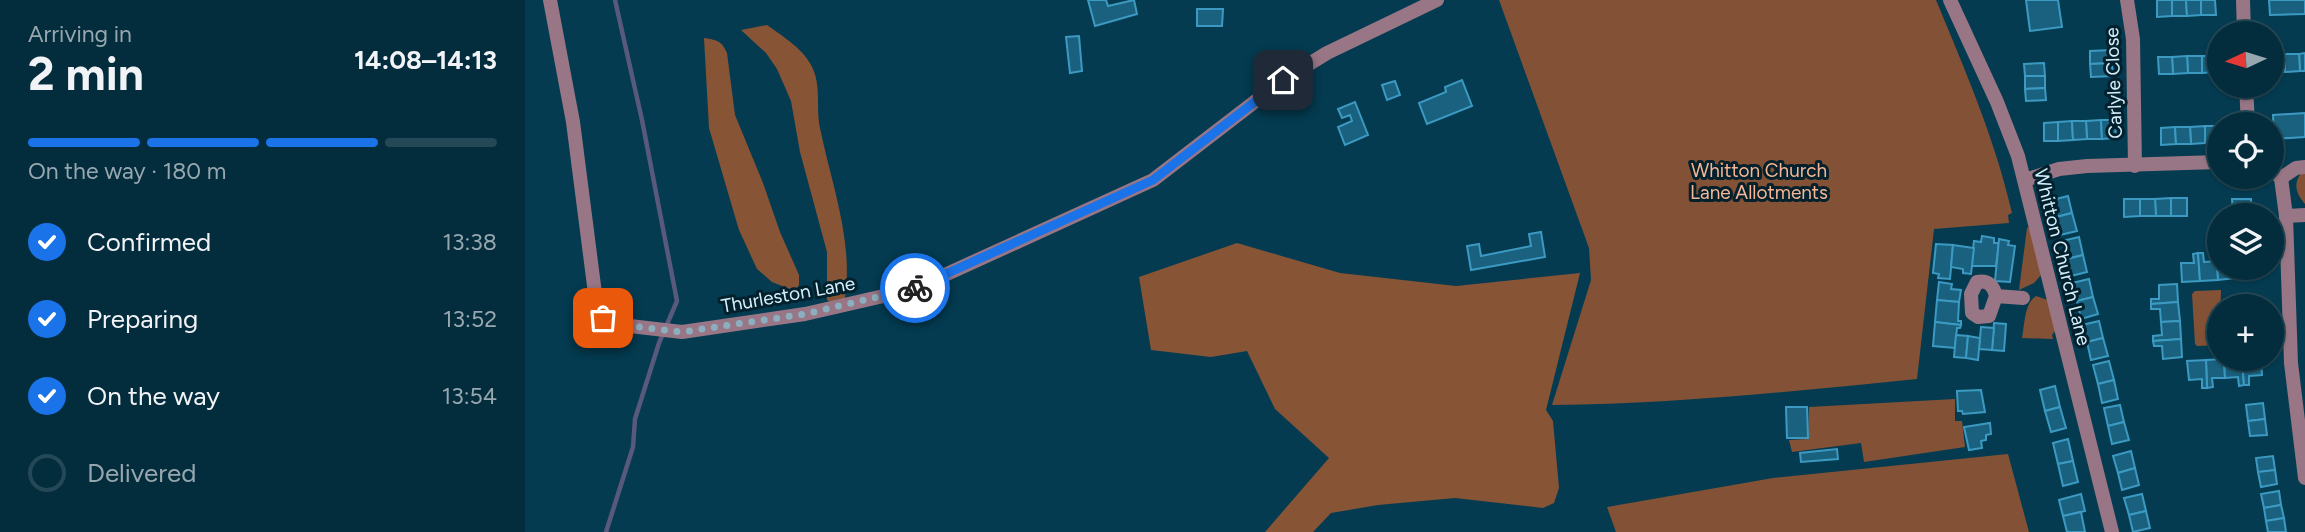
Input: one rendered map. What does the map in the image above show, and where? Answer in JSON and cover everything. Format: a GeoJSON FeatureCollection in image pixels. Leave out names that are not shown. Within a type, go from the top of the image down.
{"type":"FeatureCollection","features":[{"type":"Feature","properties":{"kind":"street","name":"Thurleston Lane"},"geometry":{"type":"LineString","coordinates":[[550,0],[573,122],[597,309],[603,318],[621,325],[682,332],[805,314],[914,289],[1153,180],[1305,66],[1437,0]]}},
{"type":"Feature","properties":{"kind":"street","name":"Whitton Church Lane"},"geometry":{"type":"LineString","coordinates":[[1950,0],[2003,114],[2025,180],[2112,532]]}},
{"type":"Feature","properties":{"kind":"street","name":"Carlyle Close"},"geometry":{"type":"LineString","coordinates":[[2127,0],[2133,39],[2135,166]]}},
{"type":"Feature","properties":{"kind":"street"},"geometry":{"type":"LineString","coordinates":[[2243,0],[2244,21]]}},
{"type":"Feature","properties":{"kind":"street"},"geometry":{"type":"LineString","coordinates":[[2025,180],[2073,167],[2207,163]]}},
{"type":"Feature","properties":{"kind":"street"},"geometry":{"type":"LineString","coordinates":[[2284,172],[2305,167]]}},
{"type":"Feature","properties":{"kind":"street"},"geometry":{"type":"LineString","coordinates":[[2280,189],[2286,216],[2291,363],[2305,478]]}},
{"type":"Feature","properties":{"kind":"street"},"geometry":{"type":"LineString","coordinates":[[2286,216],[2305,215]]}},
{"type":"Feature","properties":{"kind":"street"},"geometry":{"type":"LineString","coordinates":[[1996,296],[2022,298]]}},
{"type":"Feature","properties":{"kind":"green space","name":"Whitton Church Lane Allotments"},"geometry":{"type":"Polygon","coordinates":[[[1499,0],[1936,0],[1988,132],[2012,213],[2008,215],[2009,223],[1934,229],[1917,379],[1689,399],[1552,405],[1591,280],[1589,248],[1499,0]]]}},
{"type":"Feature","properties":{"kind":"green space"},"geometry":{"type":"Polygon","coordinates":[[[2305,170],[2305,204],[2296,187],[2298,178],[2305,170]]]}},
{"type":"Feature","properties":{"kind":"green space"},"geometry":{"type":"Polygon","coordinates":[[[2031,226],[2041,275],[2034,283],[2019,290],[2027,228],[2031,226]]]}},
{"type":"Feature","properties":{"kind":"green space"},"geometry":{"type":"Polygon","coordinates":[[[2221,290],[2221,294],[2207,294],[2207,346],[2195,344],[2192,294],[2195,291],[2221,290]]]}},
{"type":"Feature","properties":{"kind":"green space"},"geometry":{"type":"Polygon","coordinates":[[[2036,296],[2048,300],[2057,329],[2052,335],[2053,339],[2022,338],[2027,309],[2036,296]]]}},
{"type":"Feature","properties":{"kind":"green space"},"geometry":{"type":"Polygon","coordinates":[[[1955,399],[1955,421],[1962,421],[1965,447],[1864,462],[1861,443],[1792,452],[1789,440],[1808,439],[1809,407],[1955,399]]]}},
{"type":"Feature","properties":{"kind":"green space"},"geometry":{"type":"Polygon","coordinates":[[[2008,454],[2029,532],[1616,532],[1607,507],[1773,478],[2008,454]]]}},
{"type":"Feature","properties":{"kind":"shaded area"},"geometry":{"type":"Polygon","coordinates":[[[767,25],[799,50],[809,62],[815,76],[820,128],[841,216],[847,259],[844,304],[834,304],[827,300],[827,252],[800,152],[791,101],[777,69],[766,53],[741,30],[767,25]]]}},
{"type":"Feature","properties":{"kind":"shaded area"},"geometry":{"type":"Polygon","coordinates":[[[704,38],[719,42],[727,53],[735,115],[799,275],[799,285],[795,291],[772,282],[757,269],[739,230],[709,128],[704,38]]]}},
{"type":"Feature","properties":{"kind":"shaded area"},"geometry":{"type":"Polygon","coordinates":[[[1237,243],[1340,273],[1456,286],[1580,273],[1546,410],[1553,421],[1559,488],[1554,503],[1543,508],[1455,498],[1378,505],[1331,513],[1313,532],[1265,532],[1329,458],[1275,409],[1247,351],[1211,357],[1151,350],[1139,277],[1237,243]]]}},
{"type":"Feature","properties":{"kind":"building"},"geometry":{"type":"Polygon","coordinates":[[[1088,0],[1106,0],[1108,6],[1134,0],[1137,14],[1095,26],[1088,0]]]}},
{"type":"Feature","properties":{"kind":"building"},"geometry":{"type":"Polygon","coordinates":[[[2026,0],[2058,0],[2062,27],[2030,31],[2026,0]]]}},
{"type":"Feature","properties":{"kind":"building"},"geometry":{"type":"Polygon","coordinates":[[[2157,0],[2172,0],[2172,16],[2157,17],[2157,0]]]}},
{"type":"Feature","properties":{"kind":"building"},"geometry":{"type":"Polygon","coordinates":[[[2172,0],[2186,0],[2187,16],[2172,16],[2172,0]]]}},
{"type":"Feature","properties":{"kind":"building"},"geometry":{"type":"Polygon","coordinates":[[[2186,0],[2201,0],[2201,15],[2187,16],[2186,0]]]}},
{"type":"Feature","properties":{"kind":"building"},"geometry":{"type":"Polygon","coordinates":[[[2201,0],[2215,0],[2216,15],[2201,15],[2201,0]]]}},
{"type":"Feature","properties":{"kind":"building"},"geometry":{"type":"Polygon","coordinates":[[[2269,0],[2305,0],[2305,14],[2270,15],[2269,0]]]}},
{"type":"Feature","properties":{"kind":"building"},"geometry":{"type":"Polygon","coordinates":[[[1197,9],[1223,9],[1222,26],[1197,26],[1197,9]]]}},
{"type":"Feature","properties":{"kind":"building"},"geometry":{"type":"Polygon","coordinates":[[[1079,36],[1082,71],[1070,73],[1066,37],[1079,36]]]}},
{"type":"Feature","properties":{"kind":"building"},"geometry":{"type":"Polygon","coordinates":[[[2112,50],[2112,63],[2090,64],[2090,51],[2112,50]]]}},
{"type":"Feature","properties":{"kind":"building"},"geometry":{"type":"Polygon","coordinates":[[[2305,53],[2305,71],[2300,71],[2299,54],[2305,53]]]}},
{"type":"Feature","properties":{"kind":"building"},"geometry":{"type":"Polygon","coordinates":[[[2285,54],[2299,54],[2300,71],[2285,72],[2285,54]]]}},
{"type":"Feature","properties":{"kind":"building"},"geometry":{"type":"Polygon","coordinates":[[[2187,56],[2202,56],[2202,73],[2188,73],[2187,56]]]}},
{"type":"Feature","properties":{"kind":"building"},"geometry":{"type":"Polygon","coordinates":[[[2187,56],[2188,73],[2173,74],[2172,57],[2187,56]]]}},
{"type":"Feature","properties":{"kind":"building"},"geometry":{"type":"Polygon","coordinates":[[[2202,56],[2207,56],[2207,73],[2202,73],[2202,56]]]}},
{"type":"Feature","properties":{"kind":"building"},"geometry":{"type":"Polygon","coordinates":[[[2158,57],[2172,57],[2173,74],[2159,74],[2158,57]]]}},
{"type":"Feature","properties":{"kind":"building"},"geometry":{"type":"Polygon","coordinates":[[[2044,63],[2045,76],[2025,76],[2024,64],[2044,63]]]}},
{"type":"Feature","properties":{"kind":"building"},"geometry":{"type":"Polygon","coordinates":[[[2112,63],[2113,76],[2091,77],[2090,64],[2112,63]]]}},
{"type":"Feature","properties":{"kind":"building"},"geometry":{"type":"Polygon","coordinates":[[[2025,76],[2045,76],[2045,88],[2025,89],[2025,76]]]}},
{"type":"Feature","properties":{"kind":"building"},"geometry":{"type":"Polygon","coordinates":[[[1462,80],[1472,106],[1427,124],[1419,103],[1446,92],[1445,87],[1462,80]]]}},
{"type":"Feature","properties":{"kind":"building"},"geometry":{"type":"Polygon","coordinates":[[[1395,81],[1400,95],[1387,100],[1382,85],[1395,81]]]}},
{"type":"Feature","properties":{"kind":"building"},"geometry":{"type":"Polygon","coordinates":[[[2045,88],[2046,100],[2026,101],[2025,89],[2045,88]]]}},
{"type":"Feature","properties":{"kind":"building"},"geometry":{"type":"Polygon","coordinates":[[[1355,102],[1368,135],[1345,145],[1338,127],[1352,121],[1350,115],[1342,118],[1338,109],[1355,102]]]}},
{"type":"Feature","properties":{"kind":"building"},"geometry":{"type":"Polygon","coordinates":[[[2305,113],[2305,137],[2284,138],[2284,114],[2305,113]]]}},
{"type":"Feature","properties":{"kind":"building"},"geometry":{"type":"Polygon","coordinates":[[[2101,120],[2102,139],[2087,139],[2086,121],[2101,120]]]}},
{"type":"Feature","properties":{"kind":"building"},"geometry":{"type":"Polygon","coordinates":[[[2101,120],[2115,120],[2116,138],[2102,139],[2101,120]]]}},
{"type":"Feature","properties":{"kind":"building"},"geometry":{"type":"Polygon","coordinates":[[[2072,121],[2073,140],[2058,141],[2058,122],[2072,121]]]}},
{"type":"Feature","properties":{"kind":"building"},"geometry":{"type":"Polygon","coordinates":[[[2072,121],[2086,121],[2087,139],[2073,140],[2072,121]]]}},
{"type":"Feature","properties":{"kind":"building"},"geometry":{"type":"Polygon","coordinates":[[[2058,122],[2058,141],[2044,141],[2044,123],[2058,122]]]}},
{"type":"Feature","properties":{"kind":"building"},"geometry":{"type":"Polygon","coordinates":[[[2205,126],[2207,126],[2207,143],[2205,126]]]}},
{"type":"Feature","properties":{"kind":"building"},"geometry":{"type":"Polygon","coordinates":[[[2205,126],[2205,143],[2191,144],[2190,127],[2205,126]]]}},
{"type":"Feature","properties":{"kind":"building"},"geometry":{"type":"Polygon","coordinates":[[[2175,127],[2176,144],[2161,145],[2161,128],[2175,127]]]}},
{"type":"Feature","properties":{"kind":"building"},"geometry":{"type":"Polygon","coordinates":[[[2175,127],[2190,127],[2191,144],[2176,144],[2175,127]]]}},
{"type":"Feature","properties":{"kind":"building"},"geometry":{"type":"Polygon","coordinates":[[[2068,196],[2072,213],[2056,217],[2052,200],[2068,196]]]}},
{"type":"Feature","properties":{"kind":"building"},"geometry":{"type":"Polygon","coordinates":[[[2171,198],[2187,198],[2187,216],[2171,216],[2171,198]]]}},
{"type":"Feature","properties":{"kind":"building"},"geometry":{"type":"Polygon","coordinates":[[[2171,198],[2171,216],[2156,216],[2155,199],[2171,198]]]}},
{"type":"Feature","properties":{"kind":"building"},"geometry":{"type":"Polygon","coordinates":[[[2124,199],[2140,199],[2140,216],[2124,217],[2124,199]]]}},
{"type":"Feature","properties":{"kind":"building"},"geometry":{"type":"Polygon","coordinates":[[[2140,199],[2155,199],[2156,216],[2140,216],[2140,199]]]}},
{"type":"Feature","properties":{"kind":"building"},"geometry":{"type":"Polygon","coordinates":[[[2232,199],[2251,199],[2251,203],[2232,203],[2232,199]]]}},
{"type":"Feature","properties":{"kind":"building"},"geometry":{"type":"Polygon","coordinates":[[[2072,213],[2077,231],[2060,235],[2056,217],[2072,213]]]}},
{"type":"Feature","properties":{"kind":"building"},"geometry":{"type":"Polygon","coordinates":[[[1541,232],[1545,257],[1471,270],[1467,246],[1479,244],[1481,256],[1531,246],[1529,234],[1541,232]]]}},
{"type":"Feature","properties":{"kind":"building"},"geometry":{"type":"Polygon","coordinates":[[[1982,236],[1994,238],[1994,243],[1999,243],[1996,266],[1971,266],[1974,241],[1981,242],[1982,236]]]}},
{"type":"Feature","properties":{"kind":"building"},"geometry":{"type":"Polygon","coordinates":[[[2079,237],[2083,255],[2067,259],[2062,241],[2079,237]]]}},
{"type":"Feature","properties":{"kind":"building"},"geometry":{"type":"Polygon","coordinates":[[[1999,239],[2009,241],[2008,245],[2015,246],[2010,282],[1995,281],[1999,239]]]}},
{"type":"Feature","properties":{"kind":"building"},"geometry":{"type":"Polygon","coordinates":[[[1936,244],[1953,245],[1950,279],[1938,278],[1939,274],[1933,273],[1936,244]]]}},
{"type":"Feature","properties":{"kind":"building"},"geometry":{"type":"Polygon","coordinates":[[[1953,245],[1974,248],[1971,274],[1951,267],[1953,245]]]}},
{"type":"Feature","properties":{"kind":"building"},"geometry":{"type":"Polygon","coordinates":[[[2198,253],[2200,281],[2182,282],[2181,263],[2194,263],[2193,254],[2198,253]]]}},
{"type":"Feature","properties":{"kind":"building"},"geometry":{"type":"Polygon","coordinates":[[[2198,253],[2203,253],[2204,262],[2207,262],[2207,280],[2218,280],[2200,281],[2198,253]]]}},
{"type":"Feature","properties":{"kind":"building"},"geometry":{"type":"Polygon","coordinates":[[[2083,255],[2087,272],[2071,276],[2067,259],[2083,255]]]}},
{"type":"Feature","properties":{"kind":"building"},"geometry":{"type":"Polygon","coordinates":[[[2089,279],[2093,297],[2077,301],[2072,283],[2089,279]]]}},
{"type":"Feature","properties":{"kind":"building"},"geometry":{"type":"Polygon","coordinates":[[[1939,282],[1952,284],[1951,289],[1961,290],[1959,302],[1937,300],[1939,282]]]}},
{"type":"Feature","properties":{"kind":"building"},"geometry":{"type":"Polygon","coordinates":[[[2177,284],[2178,302],[2151,304],[2151,299],[2159,299],[2159,285],[2177,284]]]}},
{"type":"Feature","properties":{"kind":"building"},"geometry":{"type":"Polygon","coordinates":[[[2093,297],[2098,314],[2081,319],[2077,301],[2093,297]]]}},
{"type":"Feature","properties":{"kind":"building"},"geometry":{"type":"Polygon","coordinates":[[[1937,300],[1959,302],[1958,321],[1961,321],[1961,325],[1935,322],[1937,300]]]}},
{"type":"Feature","properties":{"kind":"building"},"geometry":{"type":"Polygon","coordinates":[[[2178,302],[2180,321],[2161,322],[2160,309],[2151,309],[2151,304],[2178,302]]]}},
{"type":"Feature","properties":{"kind":"building"},"geometry":{"type":"Polygon","coordinates":[[[2099,321],[2103,338],[2087,342],[2082,325],[2099,321]]]}},
{"type":"Feature","properties":{"kind":"building"},"geometry":{"type":"Polygon","coordinates":[[[2180,321],[2181,339],[2153,341],[2153,336],[2162,335],[2161,322],[2180,321]]]}},
{"type":"Feature","properties":{"kind":"building"},"geometry":{"type":"Polygon","coordinates":[[[1935,322],[1961,325],[1957,328],[1955,348],[1933,346],[1935,322]]]}},
{"type":"Feature","properties":{"kind":"building"},"geometry":{"type":"Polygon","coordinates":[[[1994,323],[2006,324],[2004,351],[1992,350],[1994,323]]]}},
{"type":"Feature","properties":{"kind":"building"},"geometry":{"type":"Polygon","coordinates":[[[1981,327],[1994,328],[1992,350],[1979,349],[1981,327]]]}},
{"type":"Feature","properties":{"kind":"building"},"geometry":{"type":"Polygon","coordinates":[[[1956,335],[1968,336],[1966,358],[1954,357],[1956,335]]]}},
{"type":"Feature","properties":{"kind":"building"},"geometry":{"type":"Polygon","coordinates":[[[1968,336],[1980,338],[1978,360],[1966,358],[1968,336]]]}},
{"type":"Feature","properties":{"kind":"building"},"geometry":{"type":"Polygon","coordinates":[[[2103,338],[2108,356],[2091,360],[2087,342],[2103,338]]]}},
{"type":"Feature","properties":{"kind":"building"},"geometry":{"type":"Polygon","coordinates":[[[2181,339],[2182,357],[2163,359],[2162,346],[2154,346],[2153,341],[2181,339]]]}},
{"type":"Feature","properties":{"kind":"building"},"geometry":{"type":"Polygon","coordinates":[[[2206,360],[2207,371],[2225,371],[2225,378],[2212,378],[2213,387],[2207,388],[2206,360]]]}},
{"type":"Feature","properties":{"kind":"building"},"geometry":{"type":"Polygon","coordinates":[[[2206,360],[2207,388],[2202,388],[2202,379],[2189,380],[2187,361],[2206,360]]]}},
{"type":"Feature","properties":{"kind":"building"},"geometry":{"type":"Polygon","coordinates":[[[2109,361],[2114,380],[2098,384],[2093,365],[2109,361]]]}},
{"type":"Feature","properties":{"kind":"building"},"geometry":{"type":"Polygon","coordinates":[[[2225,371],[2243,371],[2244,385],[2239,386],[2238,377],[2225,378],[2225,371]]]}},
{"type":"Feature","properties":{"kind":"building"},"geometry":{"type":"Polygon","coordinates":[[[2243,371],[2262,371],[2262,375],[2249,376],[2249,385],[2244,385],[2243,371]]]}},
{"type":"Feature","properties":{"kind":"building"},"geometry":{"type":"Polygon","coordinates":[[[2114,380],[2118,399],[2102,403],[2098,384],[2114,380]]]}},
{"type":"Feature","properties":{"kind":"building"},"geometry":{"type":"Polygon","coordinates":[[[2055,386],[2060,407],[2045,411],[2040,390],[2055,386]]]}},
{"type":"Feature","properties":{"kind":"building"},"geometry":{"type":"Polygon","coordinates":[[[1981,390],[1985,412],[1963,414],[1958,411],[1957,391],[1981,390]]]}},
{"type":"Feature","properties":{"kind":"building"},"geometry":{"type":"Polygon","coordinates":[[[2263,403],[2265,419],[2248,421],[2246,405],[2263,403]]]}},
{"type":"Feature","properties":{"kind":"building"},"geometry":{"type":"Polygon","coordinates":[[[2120,405],[2124,422],[2108,426],[2104,408],[2120,405]]]}},
{"type":"Feature","properties":{"kind":"building"},"geometry":{"type":"Polygon","coordinates":[[[1786,407],[1807,407],[1808,438],[1787,438],[1786,407]]]}},
{"type":"Feature","properties":{"kind":"building"},"geometry":{"type":"Polygon","coordinates":[[[2060,407],[2066,428],[2051,432],[2045,411],[2060,407]]]}},
{"type":"Feature","properties":{"kind":"building"},"geometry":{"type":"Polygon","coordinates":[[[2265,419],[2267,435],[2250,436],[2248,421],[2265,419]]]}},
{"type":"Feature","properties":{"kind":"building"},"geometry":{"type":"Polygon","coordinates":[[[2124,422],[2129,440],[2112,444],[2108,426],[2124,422]]]}},
{"type":"Feature","properties":{"kind":"building"},"geometry":{"type":"Polygon","coordinates":[[[1990,423],[1991,434],[1981,441],[1982,448],[1969,450],[1964,427],[1990,423]]]}},
{"type":"Feature","properties":{"kind":"building"},"geometry":{"type":"Polygon","coordinates":[[[2068,439],[2073,461],[2058,464],[2053,443],[2068,439]]]}},
{"type":"Feature","properties":{"kind":"building"},"geometry":{"type":"Polygon","coordinates":[[[1837,449],[1838,459],[1801,462],[1800,453],[1837,449]]]}},
{"type":"Feature","properties":{"kind":"building"},"geometry":{"type":"Polygon","coordinates":[[[2131,451],[2135,468],[2118,473],[2113,456],[2131,451]]]}},
{"type":"Feature","properties":{"kind":"building"},"geometry":{"type":"Polygon","coordinates":[[[2273,456],[2275,470],[2258,472],[2256,458],[2273,456]]]}},
{"type":"Feature","properties":{"kind":"building"},"geometry":{"type":"Polygon","coordinates":[[[2073,461],[2078,482],[2063,486],[2058,464],[2073,461]]]}},
{"type":"Feature","properties":{"kind":"building"},"geometry":{"type":"Polygon","coordinates":[[[2135,468],[2139,485],[2122,490],[2118,473],[2135,468]]]}},
{"type":"Feature","properties":{"kind":"building"},"geometry":{"type":"Polygon","coordinates":[[[2275,470],[2277,484],[2261,487],[2258,472],[2275,470]]]}},
{"type":"Feature","properties":{"kind":"building"},"geometry":{"type":"Polygon","coordinates":[[[2279,491],[2281,505],[2264,508],[2261,494],[2279,491]]]}},
{"type":"Feature","properties":{"kind":"building"},"geometry":{"type":"Polygon","coordinates":[[[2081,494],[2085,511],[2063,516],[2059,500],[2081,494]]]}},
{"type":"Feature","properties":{"kind":"building"},"geometry":{"type":"Polygon","coordinates":[[[2142,494],[2146,511],[2129,515],[2124,498],[2142,494]]]}},
{"type":"Feature","properties":{"kind":"building"},"geometry":{"type":"Polygon","coordinates":[[[2281,505],[2284,518],[2266,521],[2264,508],[2281,505]]]}},
{"type":"Feature","properties":{"kind":"building"},"geometry":{"type":"Polygon","coordinates":[[[2146,511],[2150,528],[2133,532],[2129,515],[2146,511]]]}},
{"type":"Feature","properties":{"kind":"building"},"geometry":{"type":"Polygon","coordinates":[[[2081,512],[2085,532],[2067,532],[2063,516],[2081,512]]]}},
{"type":"Feature","properties":{"kind":"building"},"geometry":{"type":"Polygon","coordinates":[[[2284,518],[2286,532],[2268,532],[2266,521],[2284,518]]]}},
{"type":"Feature","properties":{"kind":"waterway"},"geometry":{"type":"LineString","coordinates":[[606,532],[633,447],[635,419],[659,343],[677,301],[642,120],[615,0]]}},
{"type":"Feature","properties":{"kind":"way so far"},"geometry":{"type":"LineString","coordinates":[[603,318],[621,325],[682,332],[805,314],[915,288]]}},
{"type":"Feature","properties":{"kind":"route"},"geometry":{"type":"LineString","coordinates":[[915,288],[1153,180],[1283,80]]}}]}
